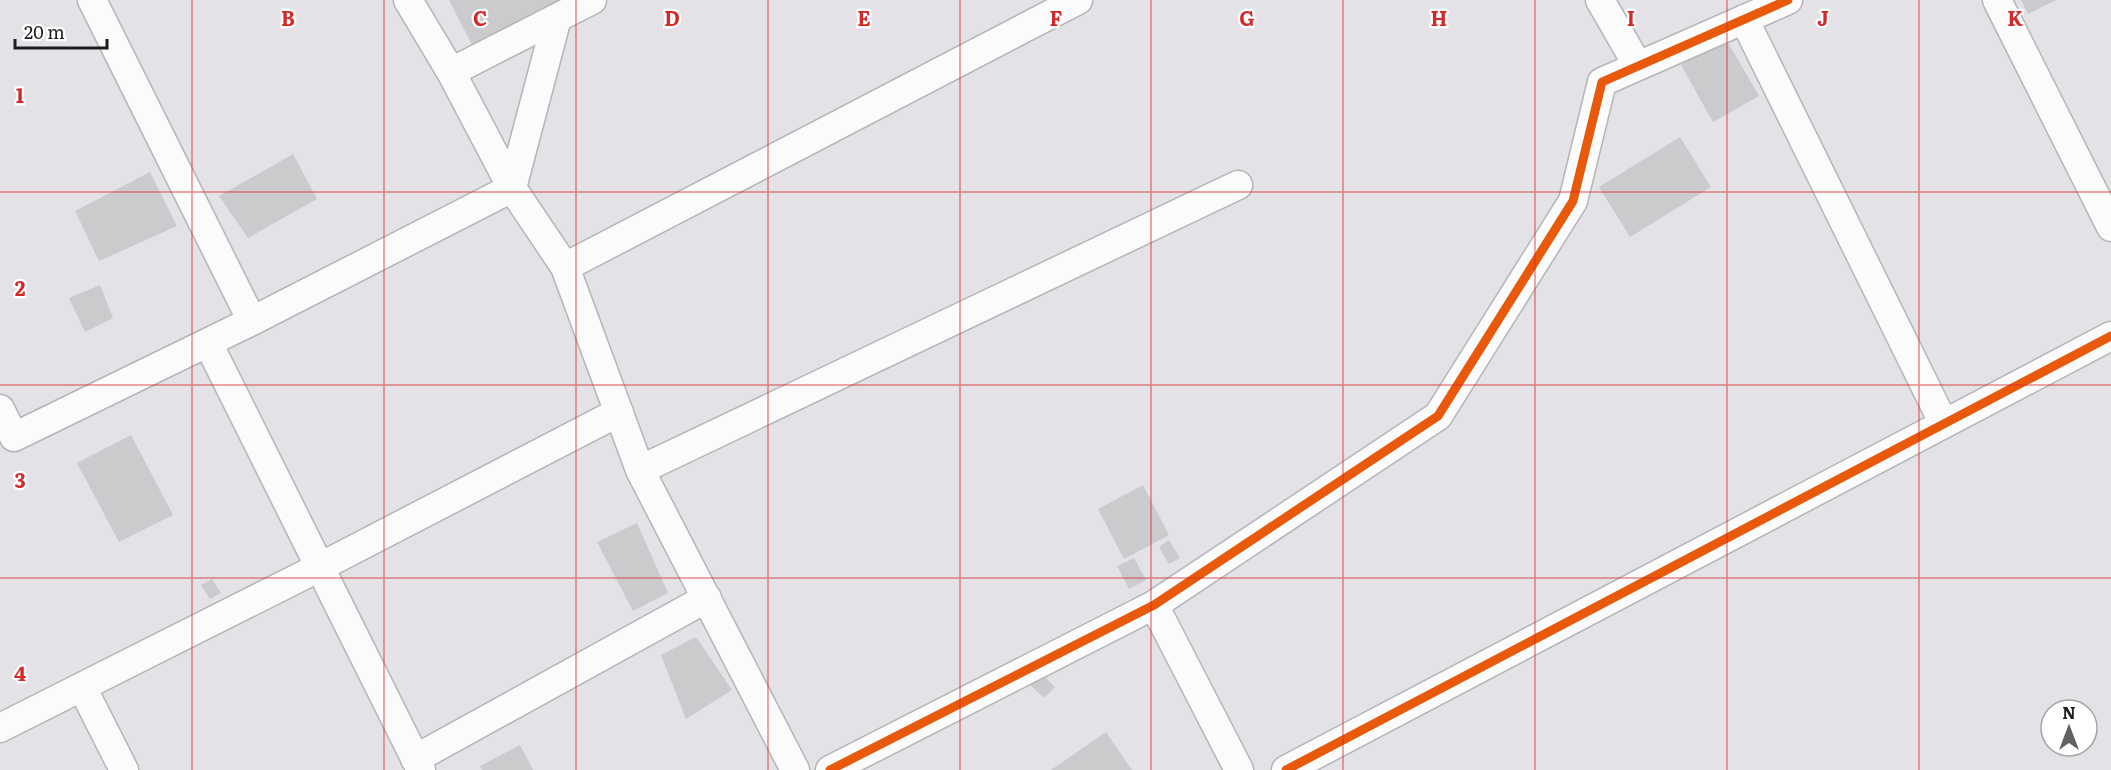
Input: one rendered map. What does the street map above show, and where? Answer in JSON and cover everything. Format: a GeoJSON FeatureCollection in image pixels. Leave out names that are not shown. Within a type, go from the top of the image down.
{"type":"FeatureCollection","features":[{"type":"Feature","properties":{"kind":"street"},"geometry":{"type":"LineString","coordinates":[[92,0],[252,321]]}},
{"type":"Feature","properties":{"kind":"street"},"geometry":{"type":"LineString","coordinates":[[408,0],[451,72],[512,188],[565,267],[640,470],[795,770]]}},
{"type":"Feature","properties":{"kind":"street"},"geometry":{"type":"LineString","coordinates":[[451,72],[592,0]]}},
{"type":"Feature","properties":{"kind":"street"},"geometry":{"type":"LineString","coordinates":[[565,267],[1078,0]]}},
{"type":"Feature","properties":{"kind":"street"},"geometry":{"type":"LineString","coordinates":[[1600,0],[1638,66]]}},
{"type":"Feature","properties":{"kind":"street"},"geometry":{"type":"LineString","coordinates":[[830,770],[1154,605],[1438,416],[1572,201],[1602,82],[1788,0]]}},
{"type":"Feature","properties":{"kind":"street"},"geometry":{"type":"LineString","coordinates":[[1997,0],[2111,227]]}},
{"type":"Feature","properties":{"kind":"street"},"geometry":{"type":"LineString","coordinates":[[0,409],[14,437],[252,321],[512,188],[557,18]]}},
{"type":"Feature","properties":{"kind":"street"},"geometry":{"type":"LineString","coordinates":[[1744,19],[1944,424]]}},
{"type":"Feature","properties":{"kind":"street"},"geometry":{"type":"LineString","coordinates":[[640,470],[1238,185]]}},
{"type":"Feature","properties":{"kind":"street"},"geometry":{"type":"LineString","coordinates":[[1286,770],[2111,336]]}},
{"type":"Feature","properties":{"kind":"street"},"geometry":{"type":"LineString","coordinates":[[208,343],[418,764],[707,598]]}},
{"type":"Feature","properties":{"kind":"street"},"geometry":{"type":"LineString","coordinates":[[0,728],[320,567],[619,412]]}},
{"type":"Feature","properties":{"kind":"street"},"geometry":{"type":"LineString","coordinates":[[1154,605],[1239,770]]}},
{"type":"Feature","properties":{"kind":"street"},"geometry":{"type":"LineString","coordinates":[[82,687],[124,770]]}},
{"type":"Feature","properties":{"kind":"building"},"geometry":{"type":"Polygon","coordinates":[[[449,0],[567,0],[473,47],[449,0]]]}},
{"type":"Feature","properties":{"kind":"building"},"geometry":{"type":"Polygon","coordinates":[[[2021,0],[2056,0],[2028,14],[2021,0]]]}},
{"type":"Feature","properties":{"kind":"building"},"geometry":{"type":"Polygon","coordinates":[[[1726,39],[1759,96],[1713,122],[1681,65],[1726,39]]]}},
{"type":"Feature","properties":{"kind":"building"},"geometry":{"type":"Polygon","coordinates":[[[1680,137],[1711,187],[1630,237],[1599,187],[1680,137]]]}},
{"type":"Feature","properties":{"kind":"building"},"geometry":{"type":"Polygon","coordinates":[[[293,154],[317,199],[248,238],[219,196],[293,154]]]}},
{"type":"Feature","properties":{"kind":"building"},"geometry":{"type":"Polygon","coordinates":[[[150,172],[177,226],[99,261],[75,211],[150,172]]]}},
{"type":"Feature","properties":{"kind":"building"},"geometry":{"type":"Polygon","coordinates":[[[100,285],[113,318],[85,332],[69,298],[100,285]]]}},
{"type":"Feature","properties":{"kind":"building"},"geometry":{"type":"Polygon","coordinates":[[[131,435],[173,515],[119,542],[77,463],[131,435]]]}},
{"type":"Feature","properties":{"kind":"building"},"geometry":{"type":"Polygon","coordinates":[[[1143,485],[1169,535],[1124,559],[1098,509],[1143,485]]]}},
{"type":"Feature","properties":{"kind":"building"},"geometry":{"type":"Polygon","coordinates":[[[637,523],[668,593],[633,611],[597,542],[637,523]]]}},
{"type":"Feature","properties":{"kind":"building"},"geometry":{"type":"Polygon","coordinates":[[[1169,540],[1180,558],[1169,564],[1159,547],[1169,540]]]}},
{"type":"Feature","properties":{"kind":"building"},"geometry":{"type":"Polygon","coordinates":[[[1134,558],[1146,580],[1129,589],[1117,566],[1134,558]]]}},
{"type":"Feature","properties":{"kind":"building"},"geometry":{"type":"Polygon","coordinates":[[[212,579],[221,593],[210,599],[201,585],[212,579]]]}},
{"type":"Feature","properties":{"kind":"building"},"geometry":{"type":"Polygon","coordinates":[[[696,637],[732,690],[686,719],[661,655],[696,637]]]}},
{"type":"Feature","properties":{"kind":"building"},"geometry":{"type":"Polygon","coordinates":[[[1041,673],[1055,687],[1044,698],[1030,685],[1041,673]]]}},
{"type":"Feature","properties":{"kind":"building"},"geometry":{"type":"Polygon","coordinates":[[[1106,732],[1132,770],[1051,770],[1106,732]]]}},
{"type":"Feature","properties":{"kind":"building"},"geometry":{"type":"Polygon","coordinates":[[[520,745],[533,770],[482,770],[480,766],[520,745]]]}},
{"type":"Feature","properties":{"kind":"cycle path"},"geometry":{"type":"LineString","coordinates":[[830,770],[1154,605],[1438,416],[1573,201],[1602,82],[1788,0]]}},
{"type":"Feature","properties":{"kind":"cycle path"},"geometry":{"type":"LineString","coordinates":[[1286,770],[2111,336]]}}]}
